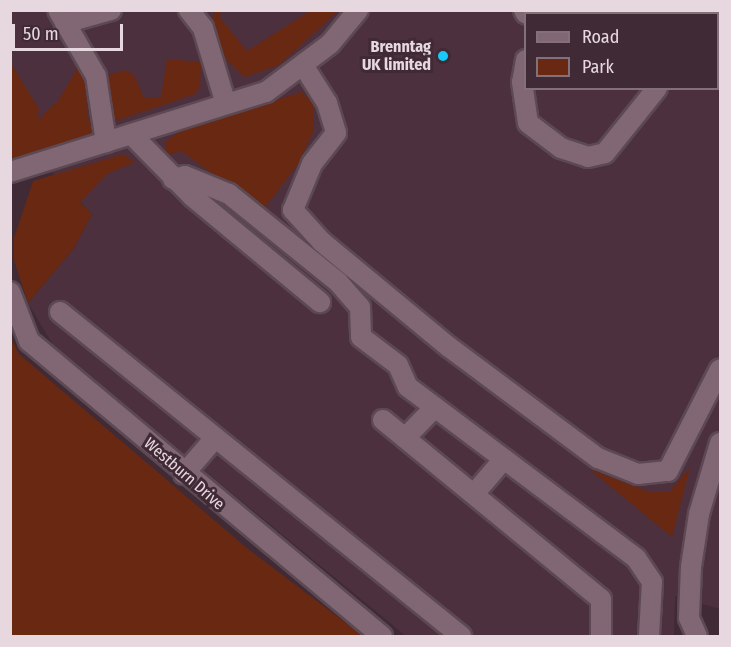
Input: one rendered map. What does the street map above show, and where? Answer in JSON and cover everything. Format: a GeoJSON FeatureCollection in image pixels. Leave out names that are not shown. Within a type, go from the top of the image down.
{"type":"FeatureCollection","features":[{"type":"Feature","properties":{"kind":"street"},"geometry":{"type":"LineString","coordinates":[[106,142],[96,75],[61,17],[111,10]]}},
{"type":"Feature","properties":{"kind":"street"},"geometry":{"type":"LineString","coordinates":[[10,172],[266,92],[330,44],[358,10]]}},
{"type":"Feature","properties":{"kind":"street"},"geometry":{"type":"LineString","coordinates":[[193,12],[203,28],[226,104]]}},
{"type":"Feature","properties":{"kind":"street"},"geometry":{"type":"LineString","coordinates":[[303,65],[327,103],[336,133],[312,164],[293,210],[360,273],[598,458],[638,474],[668,471],[720,369]]}},
{"type":"Feature","properties":{"kind":"street"},"geometry":{"type":"LineString","coordinates":[[524,67],[522,82],[528,123],[561,148],[588,157],[605,153],[655,90]]}},
{"type":"Feature","properties":{"kind":"street"},"geometry":{"type":"LineString","coordinates":[[131,134],[173,179],[320,302]]}},
{"type":"Feature","properties":{"kind":"street"},"geometry":{"type":"LineString","coordinates":[[173,179],[185,176],[229,194],[338,282],[360,307],[361,337],[398,365],[408,387],[636,558],[652,582],[650,636]]}},
{"type":"Feature","properties":{"kind":"street","name":"Westburn Drive"},"geometry":{"type":"LineString","coordinates":[[10,292],[29,340],[184,474],[382,636]]}},
{"type":"Feature","properties":{"kind":"street"},"geometry":{"type":"LineString","coordinates":[[60,312],[461,636]]}},
{"type":"Feature","properties":{"kind":"street"},"geometry":{"type":"LineString","coordinates":[[405,438],[435,407]]}},
{"type":"Feature","properties":{"kind":"street"},"geometry":{"type":"LineString","coordinates":[[383,420],[601,599],[601,636]]}},
{"type":"Feature","properties":{"kind":"street"},"geometry":{"type":"LineString","coordinates":[[184,474],[215,438]]}},
{"type":"Feature","properties":{"kind":"street"},"geometry":{"type":"LineString","coordinates":[[697,636],[689,618],[690,567],[699,514],[720,443]]}},
{"type":"Feature","properties":{"kind":"street"},"geometry":{"type":"LineString","coordinates":[[474,494],[504,459]]}},
{"type":"Feature","properties":{"kind":"shaded area"},"geometry":{"type":"Polygon","coordinates":[[[10,11],[720,11],[720,609],[675,596],[674,636],[406,636],[55,348],[28,303],[74,248],[92,214],[11,130],[10,11]]]}},
{"type":"Feature","properties":{"kind":"green space"},"geometry":{"type":"Polygon","coordinates":[[[215,11],[224,11],[218,15],[247,51],[310,11],[338,11],[279,65],[245,77],[227,61],[211,23],[215,11]]]}},
{"type":"Feature","properties":{"kind":"green space"},"geometry":{"type":"Polygon","coordinates":[[[167,59],[201,62],[200,88],[195,94],[113,122],[105,76],[125,70],[134,75],[144,98],[161,97],[167,59]]]}},
{"type":"Feature","properties":{"kind":"green space"},"geometry":{"type":"Polygon","coordinates":[[[10,62],[39,109],[37,120],[58,101],[78,67],[86,82],[87,114],[97,144],[28,166],[11,156],[10,62]]]}},
{"type":"Feature","properties":{"kind":"green space"},"geometry":{"type":"Polygon","coordinates":[[[302,92],[313,103],[314,130],[298,164],[263,210],[181,151],[165,156],[166,141],[188,126],[302,92]]]}},
{"type":"Feature","properties":{"kind":"green space"},"geometry":{"type":"Polygon","coordinates":[[[123,154],[135,162],[107,174],[80,202],[92,214],[74,248],[28,303],[14,260],[14,238],[33,181],[123,154]]]}},
{"type":"Feature","properties":{"kind":"green space"},"geometry":{"type":"Polygon","coordinates":[[[10,337],[19,354],[248,549],[363,636],[11,636],[10,337]]]}},
{"type":"Feature","properties":{"kind":"green space"},"geometry":{"type":"Polygon","coordinates":[[[690,467],[672,537],[589,469],[650,492],[670,491],[690,467]]]}},
{"type":"Feature","properties":{"kind":"place","name":"Brenntag UK limited"},"geometry":{"type":"Point","coordinates":[443,56]}}]}
